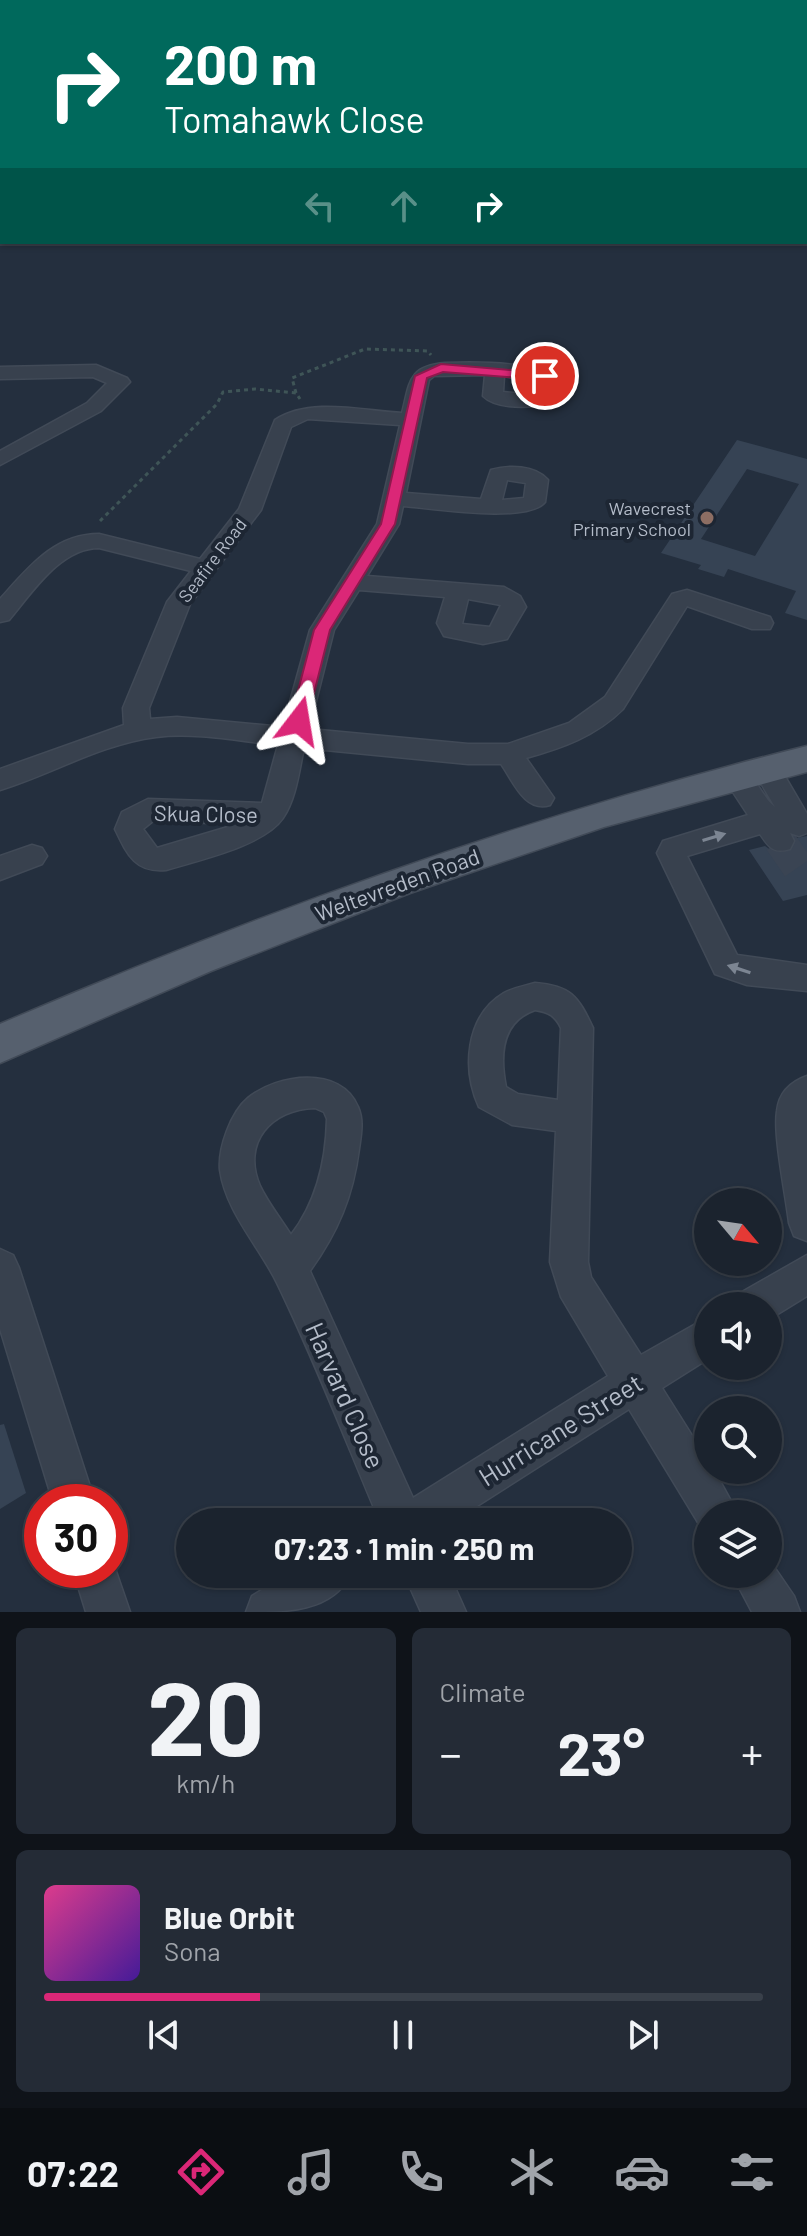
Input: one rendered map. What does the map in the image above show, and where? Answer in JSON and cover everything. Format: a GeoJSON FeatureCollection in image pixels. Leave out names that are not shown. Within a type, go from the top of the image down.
{"type":"FeatureCollection","features":[{"type":"Feature","properties":{"kind":"main road","name":"Weltevreden Road"},"geometry":{"type":"LineString","coordinates":[[0,1044],[215,952],[441,867],[572,824],[807,759]]}},
{"type":"Feature","properties":{"kind":"street"},"geometry":{"type":"LineString","coordinates":[[435,369],[495,371]]}},
{"type":"Feature","properties":{"kind":"street","name":"Skua Close"},"geometry":{"type":"LineString","coordinates":[[271,814],[295,737],[322,630],[385,532],[420,379],[435,369]]}},
{"type":"Feature","properties":{"kind":"street"},"geometry":{"type":"LineString","coordinates":[[0,373],[96,371],[120,382],[94,407],[0,459]]}},
{"type":"Feature","properties":{"kind":"street"},"geometry":{"type":"LineString","coordinates":[[308,413],[411,420]]}},
{"type":"Feature","properties":{"kind":"street","name":"Seafire Road"},"geometry":{"type":"LineString","coordinates":[[137,731],[134,718],[136,708],[187,589],[250,510],[280,427],[291,418],[308,413]]}},
{"type":"Feature","properties":{"kind":"street"},"geometry":{"type":"LineString","coordinates":[[394,499],[490,505]]}},
{"type":"Feature","properties":{"kind":"street"},"geometry":{"type":"LineString","coordinates":[[0,614],[63,549],[82,540],[99,541],[204,567]]}},
{"type":"Feature","properties":{"kind":"street"},"geometry":{"type":"LineString","coordinates":[[352,582],[459,592]]}},
{"type":"Feature","properties":{"kind":"street"},"geometry":{"type":"LineString","coordinates":[[0,780],[137,731],[177,726],[468,754],[508,754],[559,738],[603,716],[680,599],[687,598],[761,623]]}},
{"type":"Feature","properties":{"kind":"street"},"geometry":{"type":"LineString","coordinates":[[508,754],[540,798]]}},
{"type":"Feature","properties":{"kind":"street"},"geometry":{"type":"LineString","coordinates":[[752,772],[785,825],[673,849],[671,853],[726,965],[747,972],[807,978]]}},
{"type":"Feature","properties":{"kind":"street"},"geometry":{"type":"LineString","coordinates":[[0,868],[32,856]]}},
{"type":"Feature","properties":{"kind":"street"},"geometry":{"type":"LineString","coordinates":[[807,1091],[796,1102],[793,1114],[807,1223]]}},
{"type":"Feature","properties":{"kind":"street"},"geometry":{"type":"LineString","coordinates":[[573,1118],[569,1262],[574,1284],[708,1500]]}},
{"type":"Feature","properties":{"kind":"street"},"geometry":{"type":"LineString","coordinates":[[0,1268],[68,1484]]}},
{"type":"Feature","properties":{"kind":"street","name":"Harvard Close"},"geometry":{"type":"LineString","coordinates":[[290,1268],[396,1508]]}},
{"type":"Feature","properties":{"kind":"street"},"geometry":{"type":"LineString","coordinates":[[778,1292],[807,1274]]}},
{"type":"Feature","properties":{"kind":"street","name":"Hurricane Street"},"geometry":{"type":"LineString","coordinates":[[435,1508],[694,1345]]}},
{"type":"Feature","properties":{"kind":"street"},"geometry":{"type":"LineString","coordinates":[[101,1588],[108,1612]]}},
{"type":"Feature","properties":{"kind":"street"},"geometry":{"type":"LineString","coordinates":[[268,1612],[307,1588]]}},
{"type":"Feature","properties":{"kind":"street"},"geometry":{"type":"LineString","coordinates":[[433,1588],[444,1612]]}},
{"type":"Feature","properties":{"kind":"street"},"geometry":{"type":"LineString","coordinates":[[763,1588],[778,1612]]}},
{"type":"Feature","properties":{"kind":"path"},"geometry":{"type":"LineString","coordinates":[[308,413],[296,393],[292,378],[365,349],[428,351],[435,369]]}},
{"type":"Feature","properties":{"kind":"path"},"geometry":{"type":"LineString","coordinates":[[82,540],[217,404],[223,392],[255,389],[296,393]]}},
{"type":"Feature","properties":{"kind":"building"},"geometry":{"type":"Polygon","coordinates":[[[737,440],[807,459],[807,620],[785,613],[796,591],[728,569],[724,577],[698,569],[701,565],[661,553],[737,440]],[[747,469],[701,539],[755,556],[799,484],[747,469]]]}},
{"type":"Feature","properties":{"kind":"building"},"geometry":{"type":"Polygon","coordinates":[[[807,836],[807,895],[783,901],[749,850],[765,846],[775,853],[791,852],[796,838],[807,836]]]}},
{"type":"Feature","properties":{"kind":"building"},"geometry":{"type":"Polygon","coordinates":[[[4,1424],[24,1494],[0,1509],[0,1425],[4,1424]]]}},
{"type":"Feature","properties":{"kind":"tunnel"},"geometry":{"type":"LineString","coordinates":[[780,841],[807,880]]}},
{"type":"Feature","properties":{"kind":"place","name":"Wavecrest Primary School"},"geometry":{"type":"Point","coordinates":[707,518]}},
{"type":"Feature","properties":{"kind":"route"},"geometry":{"type":"LineString","coordinates":[[299,721],[322,630],[388,524],[423,374],[441,368],[545,376]]}}]}
